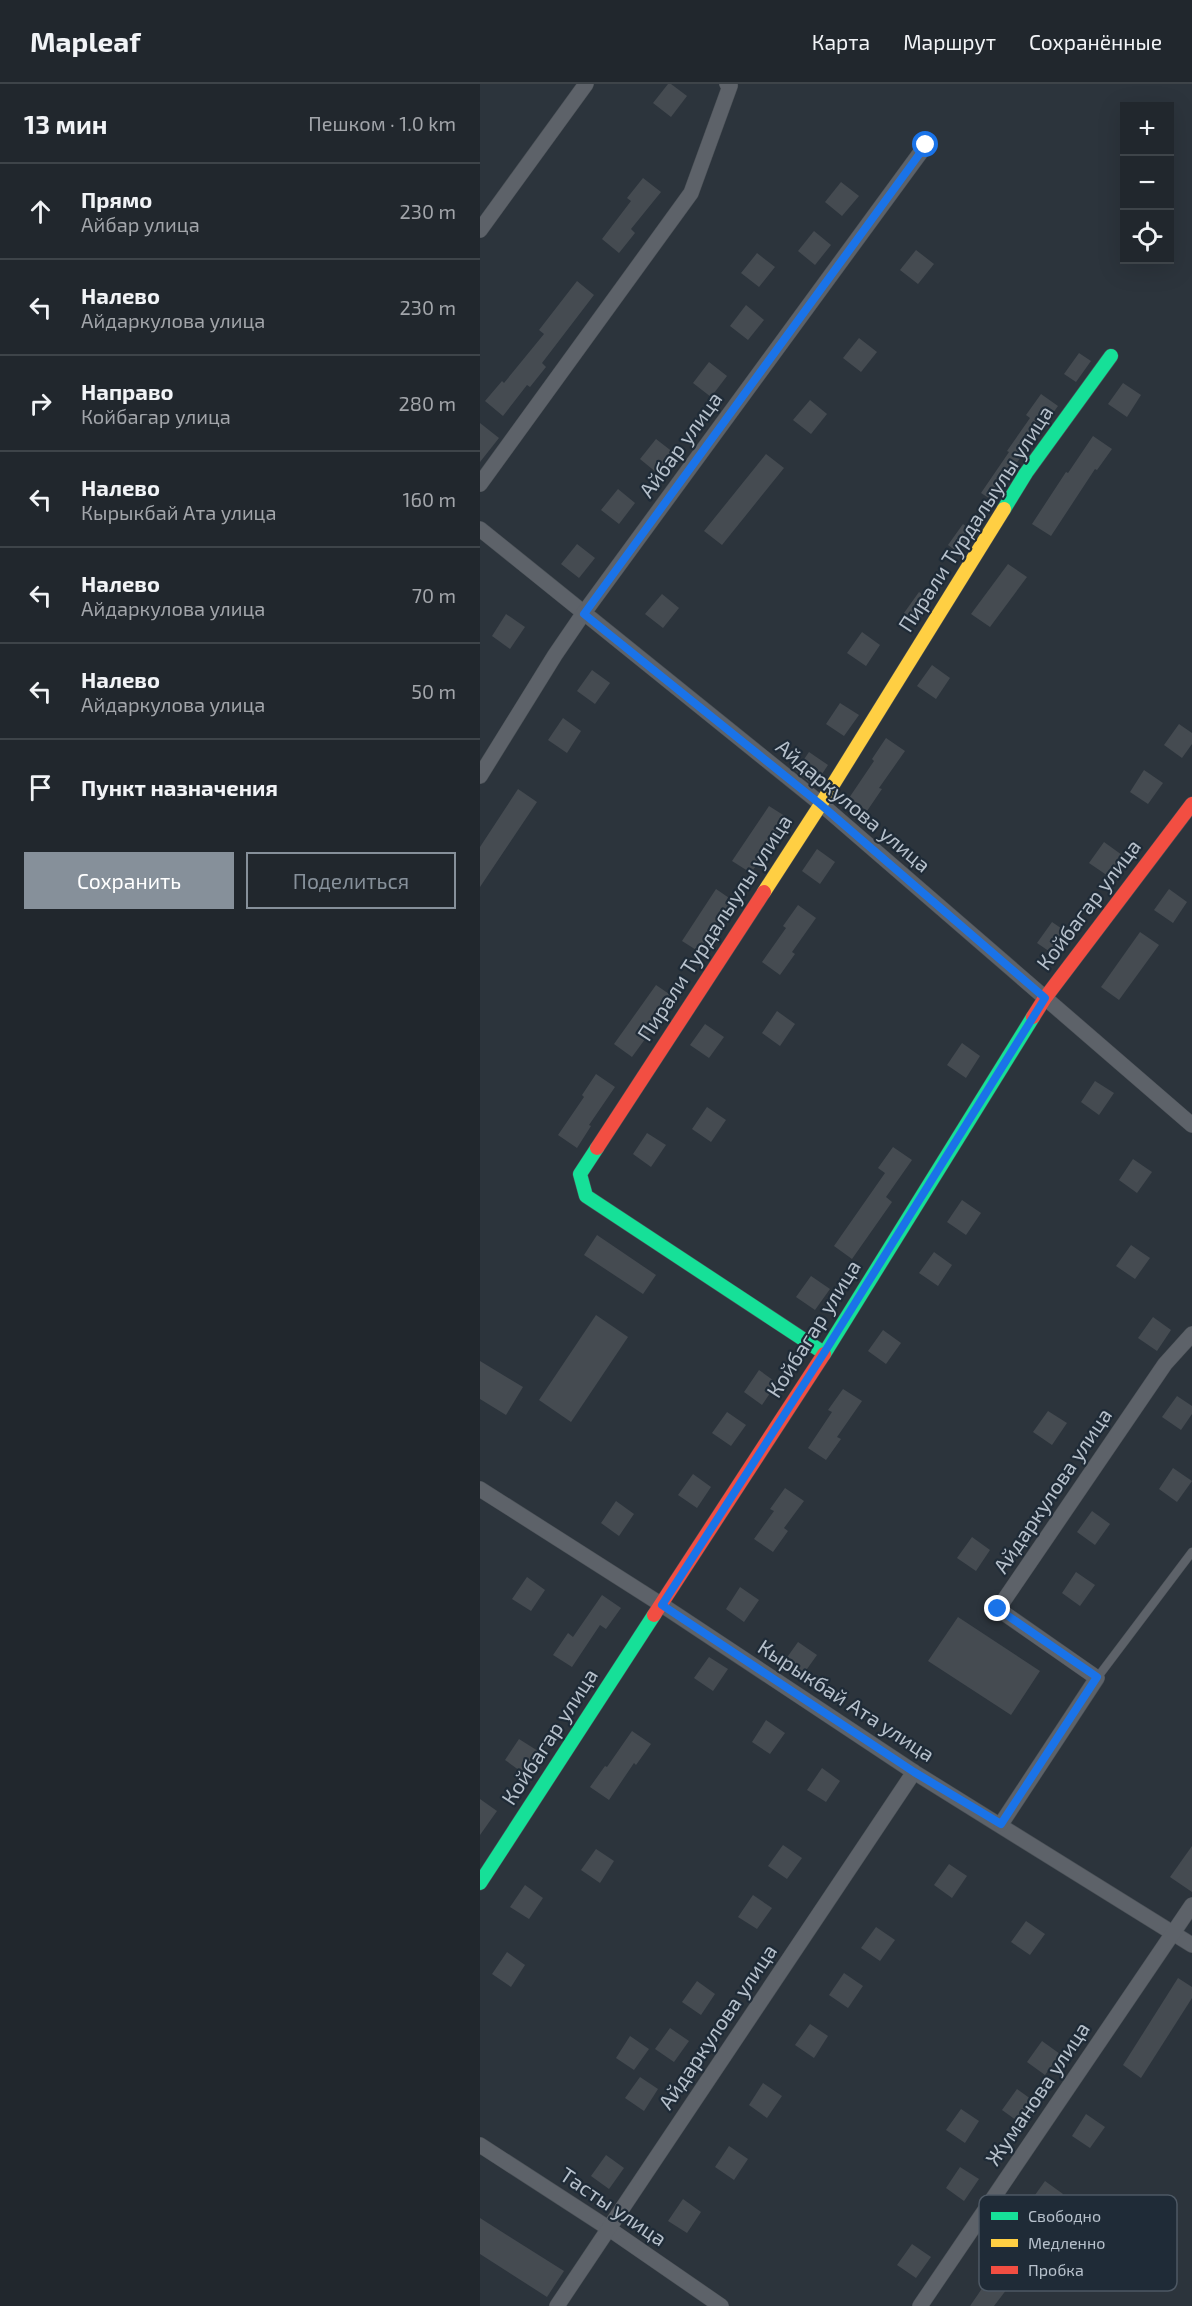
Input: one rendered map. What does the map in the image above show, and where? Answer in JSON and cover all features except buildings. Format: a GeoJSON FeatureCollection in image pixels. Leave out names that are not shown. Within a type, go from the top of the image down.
{"type":"FeatureCollection","features":[{"type":"Feature","properties":{"kind":"street"},"geometry":{"type":"LineString","coordinates":[[480,230],[586,84]]}},
{"type":"Feature","properties":{"kind":"street"},"geometry":{"type":"LineString","coordinates":[[480,484],[691,193],[730,86],[727,84]]}},
{"type":"Feature","properties":{"kind":"street","name":"Айбар улица"},"geometry":{"type":"LineString","coordinates":[[480,776],[555,655],[926,145]]}},
{"type":"Feature","properties":{"kind":"street","name":"Пирали Турдалыулы улица"},"geometry":{"type":"LineString","coordinates":[[824,1353],[586,1197],[580,1174],[820,804],[1026,473],[1111,356]]}},
{"type":"Feature","properties":{"kind":"street","name":"Айдаркулова улица"},"geometry":{"type":"LineString","coordinates":[[480,529],[820,804],[1192,1125]]}},
{"type":"Feature","properties":{"kind":"street","name":"Койбагар улица"},"geometry":{"type":"LineString","coordinates":[[480,1882],[824,1353],[1045,998],[1192,804]]}},
{"type":"Feature","properties":{"kind":"street","name":"Айдаркулова улица"},"geometry":{"type":"LineString","coordinates":[[1097,1677],[998,1609],[1165,1364],[1192,1334]]}},
{"type":"Feature","properties":{"kind":"street","name":"Кырыкбай Ата улица"},"geometry":{"type":"LineString","coordinates":[[480,1489],[662,1605],[914,1772],[1001,1824],[1192,1946]]}},
{"type":"Feature","properties":{"kind":"street"},"geometry":{"type":"LineString","coordinates":[[1001,1824],[1097,1677]]}},
{"type":"Feature","properties":{"kind":"street","name":"Айдаркулова улица"},"geometry":{"type":"LineString","coordinates":[[557,2306],[914,1772]]}},
{"type":"Feature","properties":{"kind":"street","name":"Жуманова улица"},"geometry":{"type":"LineString","coordinates":[[995,2195],[1192,1905]]}},
{"type":"Feature","properties":{"kind":"street","name":"Тасты улица"},"geometry":{"type":"LineString","coordinates":[[480,2145],[608,2228],[721,2306]]}},
{"type":"Feature","properties":{"kind":"street","name":"Жуманова улица"},"geometry":{"type":"LineString","coordinates":[[920,2306],[979,2219]]}},
{"type":"Feature","properties":{"kind":"lane"},"geometry":{"type":"LineString","coordinates":[[1097,1677],[1192,1552]]}},
{"type":"Feature","properties":{"kind":"traffic: fast"},"geometry":{"type":"LineString","coordinates":[[1004,509],[1026,473],[1111,356]]}},
{"type":"Feature","properties":{"kind":"traffic: fast"},"geometry":{"type":"LineString","coordinates":[[824,1354],[1033,1017]]}},
{"type":"Feature","properties":{"kind":"traffic: fast"},"geometry":{"type":"LineString","coordinates":[[597,1148],[580,1174],[586,1196],[824,1353]]}},
{"type":"Feature","properties":{"kind":"traffic: fast"},"geometry":{"type":"LineString","coordinates":[[480,1883],[654,1615]]}},
{"type":"Feature","properties":{"kind":"traffic: slow"},"geometry":{"type":"LineString","coordinates":[[764,892],[1004,509]]}},
{"type":"Feature","properties":{"kind":"traffic: jam"},"geometry":{"type":"LineString","coordinates":[[1033,1017],[1192,804]]}},
{"type":"Feature","properties":{"kind":"traffic: jam"},"geometry":{"type":"LineString","coordinates":[[597,1148],[764,892]]}},
{"type":"Feature","properties":{"kind":"traffic: jam"},"geometry":{"type":"LineString","coordinates":[[654,1615],[824,1354]]}},
{"type":"Feature","properties":{"kind":"route"},"geometry":{"type":"LineString","coordinates":[[926,145],[584,614],[820,804],[1045,998],[824,1353],[662,1605],[914,1772],[1001,1824],[1097,1677],[998,1609]]}}]}
